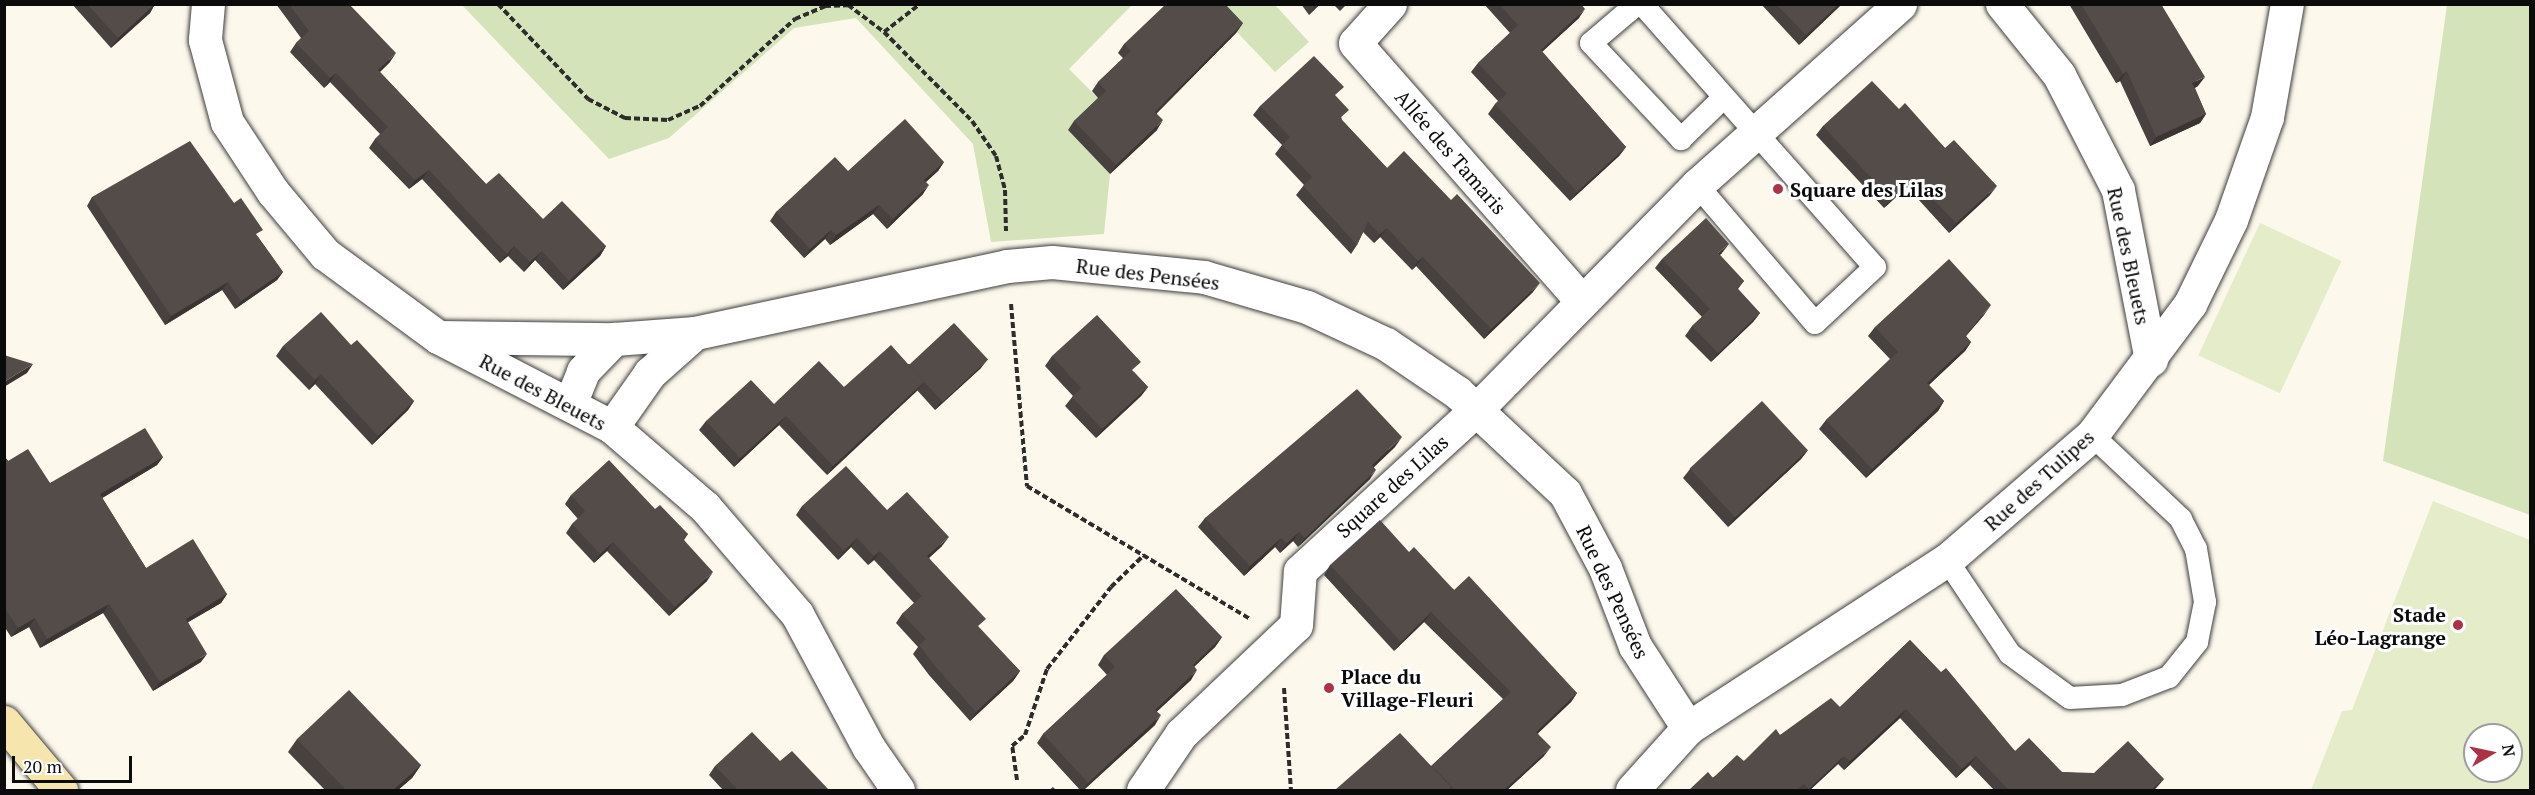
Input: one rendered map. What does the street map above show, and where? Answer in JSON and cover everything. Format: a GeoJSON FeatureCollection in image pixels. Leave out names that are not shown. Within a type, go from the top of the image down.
{"type":"FeatureCollection","features":[{"type":"Feature","properties":{"kind":"main road"},"geometry":{"type":"LineString","coordinates":[[4,722],[61,790]]}},
{"type":"Feature","properties":{"kind":"street","name":"Rue des Bleuets"},"geometry":{"type":"LineString","coordinates":[[208,4],[205,40],[227,122],[273,192],[325,254],[438,337],[612,427],[705,507],[797,614],[869,748],[898,790]]}},
{"type":"Feature","properties":{"kind":"street","name":"Allée des Tamaris"},"geometry":{"type":"LineString","coordinates":[[1390,4],[1355,43],[1581,300]]}},
{"type":"Feature","properties":{"kind":"street","name":"Square des Lilas"},"geometry":{"type":"LineString","coordinates":[[1280,640],[1296,625],[1300,571],[1478,410],[1581,300],[1697,185],[1900,4]]}},
{"type":"Feature","properties":{"kind":"street","name":"Rue des Bleuets"},"geometry":{"type":"LineString","coordinates":[[2002,4],[2059,75],[2118,190],[2151,360]]}},
{"type":"Feature","properties":{"kind":"street","name":"Rue des Tulipes"},"geometry":{"type":"LineString","coordinates":[[1632,790],[1689,728],[1947,560],[2092,435],[2151,360],[2190,304],[2231,220],[2267,117],[2288,4]]}},
{"type":"Feature","properties":{"kind":"street","name":"Rue des Pensées"},"geometry":{"type":"LineString","coordinates":[[438,337],[614,339],[695,333],[1007,266],[1108,264],[1204,277],[1307,307],[1386,344],[1478,410],[1565,493],[1605,568],[1635,646],[1689,728]]}},
{"type":"Feature","properties":{"kind":"street","name":"Rue des Pensées"},"geometry":{"type":"LineString","coordinates":[[612,427],[650,373],[695,333]]}},
{"type":"Feature","properties":{"kind":"street"},"geometry":{"type":"LineString","coordinates":[[570,404],[583,371],[614,339]]}},
{"type":"Feature","properties":{"kind":"street"},"geometry":{"type":"LineString","coordinates":[[1143,790],[1182,734],[1280,640]]}},
{"type":"Feature","properties":{"kind":"lane"},"geometry":{"type":"LineString","coordinates":[[1637,4],[1592,43],[1681,139],[1723,98]]}},
{"type":"Feature","properties":{"kind":"lane"},"geometry":{"type":"LineString","coordinates":[[1642,4],[1754,135],[1875,267],[1815,323],[1697,185]]}},
{"type":"Feature","properties":{"kind":"lane"},"geometry":{"type":"LineString","coordinates":[[1947,560],[2010,654],[2070,698],[2122,695],[2169,677],[2197,642],[2205,602],[2196,549],[2181,519],[2092,435]]}},
{"type":"Feature","properties":{"kind":"path"},"geometry":{"type":"LineString","coordinates":[[498,4],[588,99],[625,118],[668,120],[700,106],[795,19],[825,6],[848,5],[884,32],[972,121],[996,156],[1005,190],[1007,266],[1027,486],[1144,555],[1280,640],[1291,790]]}},
{"type":"Feature","properties":{"kind":"path"},"geometry":{"type":"LineString","coordinates":[[884,32],[920,4]]}},
{"type":"Feature","properties":{"kind":"path"},"geometry":{"type":"LineString","coordinates":[[1017,780],[1012,746],[1024,735],[1047,669],[1111,587],[1144,555]]}},
{"type":"Feature","properties":{"kind":"green space"},"geometry":{"type":"Polygon","coordinates":[[[462,5],[1132,5],[1069,69],[1100,100],[1068,130],[1110,174],[1104,234],[991,242],[973,144],[856,18],[794,28],[669,138],[609,159],[462,5]]]}},
{"type":"Feature","properties":{"kind":"green space"},"geometry":{"type":"Polygon","coordinates":[[[1211,5],[1275,5],[1309,42],[1275,72],[1211,5]]]}},
{"type":"Feature","properties":{"kind":"green space"},"geometry":{"type":"Polygon","coordinates":[[[2447,5],[2530,5],[2530,515],[2383,461],[2447,5]]]}},
{"type":"Feature","properties":{"kind":"green space"},"geometry":{"type":"Polygon","coordinates":[[[2260,223],[2342,261],[2280,393],[2198,355],[2260,223]]]}},
{"type":"Feature","properties":{"kind":"green space","name":"Stade Léo-Lagrange"},"geometry":{"type":"Polygon","coordinates":[[[2433,501],[2530,540],[2530,790],[2311,790],[2342,711],[2352,710],[2433,501]]]}},
{"type":"Feature","properties":{"kind":"building"},"geometry":{"type":"Polygon","coordinates":[[[87,4],[155,4],[118,38],[87,4]]]}},
{"type":"Feature","properties":{"kind":"building"},"geometry":{"type":"Polygon","coordinates":[[[289,4],[349,4],[396,53],[378,70],[486,184],[499,173],[543,219],[562,201],[606,246],[569,281],[542,251],[530,262],[514,246],[507,254],[429,170],[415,180],[375,139],[388,127],[336,73],[330,78],[296,43],[309,31],[289,4]]]}},
{"type":"Feature","properties":{"kind":"building"},"geometry":{"type":"Polygon","coordinates":[[[1166,4],[1225,4],[1243,23],[1155,112],[1163,120],[1116,165],[1074,121],[1106,91],[1098,82],[1131,51],[1124,44],[1166,4]]]}},
{"type":"Feature","properties":{"kind":"building"},"geometry":{"type":"Polygon","coordinates":[[[1499,4],[1581,4],[1585,9],[1541,50],[1626,147],[1577,192],[1495,104],[1507,94],[1478,63],[1518,25],[1499,4]]]}},
{"type":"Feature","properties":{"kind":"building"},"geometry":{"type":"Polygon","coordinates":[[[1776,4],[1839,4],[1806,35],[1776,4]]]}},
{"type":"Feature","properties":{"kind":"building"},"geometry":{"type":"Polygon","coordinates":[[[2081,4],[2161,4],[2205,77],[2192,83],[2206,114],[2156,137],[2127,71],[2123,74],[2081,4]]]}},
{"type":"Feature","properties":{"kind":"building"},"geometry":{"type":"Polygon","coordinates":[[[1314,56],[1344,87],[1335,95],[1349,110],[1340,118],[1387,168],[1404,151],[1451,200],[1457,194],[1540,283],[1491,329],[1423,257],[1418,261],[1387,228],[1380,234],[1368,222],[1357,245],[1303,186],[1312,177],[1282,145],[1290,137],[1260,106],[1314,56]]]}},
{"type":"Feature","properties":{"kind":"building"},"geometry":{"type":"Polygon","coordinates":[[[1872,81],[1899,109],[1905,103],[1945,148],[1954,140],[1997,186],[1956,223],[1913,178],[1891,199],[1823,126],[1872,81]]]}},
{"type":"Feature","properties":{"kind":"building"},"geometry":{"type":"Polygon","coordinates":[[[905,119],[944,162],[924,180],[929,185],[893,219],[879,205],[836,235],[831,230],[810,249],[776,212],[835,157],[848,171],[905,119]]]}},
{"type":"Feature","properties":{"kind":"building"},"geometry":{"type":"Polygon","coordinates":[[[190,141],[234,203],[241,198],[263,230],[256,234],[283,272],[241,301],[228,282],[171,316],[92,197],[190,141]]]}},
{"type":"Feature","properties":{"kind":"building"},"geometry":{"type":"Polygon","coordinates":[[[1706,218],[1729,244],[1718,253],[1744,281],[1737,288],[1760,313],[1718,353],[1692,326],[1710,309],[1662,259],[1706,218]]]}},
{"type":"Feature","properties":{"kind":"building"},"geometry":{"type":"Polygon","coordinates":[[[1949,259],[1991,305],[1965,336],[1971,342],[1927,383],[1944,401],[1872,469],[1826,420],[1898,352],[1875,327],[1949,259]]]}},
{"type":"Feature","properties":{"kind":"building"},"geometry":{"type":"Polygon","coordinates":[[[321,312],[351,345],[357,340],[414,401],[378,436],[321,374],[315,380],[283,346],[321,312]]]}},
{"type":"Feature","properties":{"kind":"building"},"geometry":{"type":"Polygon","coordinates":[[[1097,315],[1141,362],[1132,370],[1148,387],[1102,429],[1072,397],[1081,388],[1052,356],[1097,315]]]}},
{"type":"Feature","properties":{"kind":"building"},"geometry":{"type":"Polygon","coordinates":[[[954,323],[988,360],[943,402],[909,365],[954,323]]]}},
{"type":"Feature","properties":{"kind":"building"},"geometry":{"type":"Polygon","coordinates":[[[891,345],[924,382],[833,466],[786,416],[740,458],[706,421],[751,380],[774,404],[819,361],[844,387],[891,345]]]}},
{"type":"Feature","properties":{"kind":"building"},"geometry":{"type":"Polygon","coordinates":[[[4,355],[33,364],[4,382],[4,355]]]}},
{"type":"Feature","properties":{"kind":"building"},"geometry":{"type":"Polygon","coordinates":[[[1357,389],[1402,437],[1372,465],[1376,470],[1305,538],[1299,532],[1287,543],[1281,538],[1250,566],[1205,518],[1357,389]]]}},
{"type":"Feature","properties":{"kind":"building"},"geometry":{"type":"Polygon","coordinates":[[[1762,401],[1808,450],[1735,518],[1690,469],[1762,401]]]}},
{"type":"Feature","properties":{"kind":"building"},"geometry":{"type":"Polygon","coordinates":[[[145,428],[163,457],[100,494],[146,568],[193,539],[227,594],[186,619],[207,654],[160,682],[109,604],[47,639],[35,618],[18,628],[4,607],[4,456],[8,461],[28,449],[50,483],[145,428]]]}},
{"type":"Feature","properties":{"kind":"building"},"geometry":{"type":"Polygon","coordinates":[[[609,460],[655,509],[660,505],[688,534],[683,539],[713,572],[675,607],[613,542],[600,554],[572,524],[585,511],[571,495],[609,460]]]}},
{"type":"Feature","properties":{"kind":"building"},"geometry":{"type":"Polygon","coordinates":[[[846,466],[887,510],[907,492],[949,537],[927,556],[986,619],[978,626],[1020,671],[976,712],[919,645],[926,639],[902,614],[922,596],[880,551],[874,556],[857,538],[844,551],[802,506],[846,466]]]}},
{"type":"Feature","properties":{"kind":"building"},"geometry":{"type":"Polygon","coordinates":[[[1380,520],[1409,552],[1414,547],[1454,590],[1469,576],[1577,693],[1536,732],[1551,747],[1504,790],[1455,790],[1432,766],[1511,692],[1431,612],[1401,642],[1330,565],[1380,520]]]}},
{"type":"Feature","properties":{"kind":"building"},"geometry":{"type":"Polygon","coordinates":[[[1176,589],[1222,637],[1193,665],[1197,670],[1155,710],[1161,715],[1088,783],[1043,734],[1115,667],[1104,655],[1176,589]]]}},
{"type":"Feature","properties":{"kind":"building"},"geometry":{"type":"Polygon","coordinates":[[[1910,640],[1941,672],[1946,668],[2015,751],[2029,738],[2062,772],[2094,773],[2128,741],[2164,779],[2151,790],[2009,790],[1976,756],[1962,769],[1906,709],[1850,761],[1844,756],[1809,789],[1804,784],[1797,790],[1689,790],[1708,772],[1713,778],[1737,755],[1744,761],[1776,729],[1780,735],[1831,698],[1840,707],[1910,640]]]}},
{"type":"Feature","properties":{"kind":"building"},"geometry":{"type":"Polygon","coordinates":[[[349,690],[421,765],[393,790],[346,790],[297,739],[349,690]]]}},
{"type":"Feature","properties":{"kind":"building"},"geometry":{"type":"Polygon","coordinates":[[[752,732],[780,761],[792,751],[829,790],[738,790],[715,766],[752,732]]]}},
{"type":"Feature","properties":{"kind":"building"},"geometry":{"type":"Polygon","coordinates":[[[1400,733],[1451,787],[1448,790],[1335,790],[1400,733]]]}},
{"type":"Feature","properties":{"kind":"place","name":"Square des Lilas"},"geometry":{"type":"Point","coordinates":[1778,189]}},
{"type":"Feature","properties":{"kind":"place","name":"Stade Léo-Lagrange"},"geometry":{"type":"Point","coordinates":[2458,625]}},
{"type":"Feature","properties":{"kind":"place","name":"Place du Village-Fleuri"},"geometry":{"type":"Point","coordinates":[1329,688]}}]}
